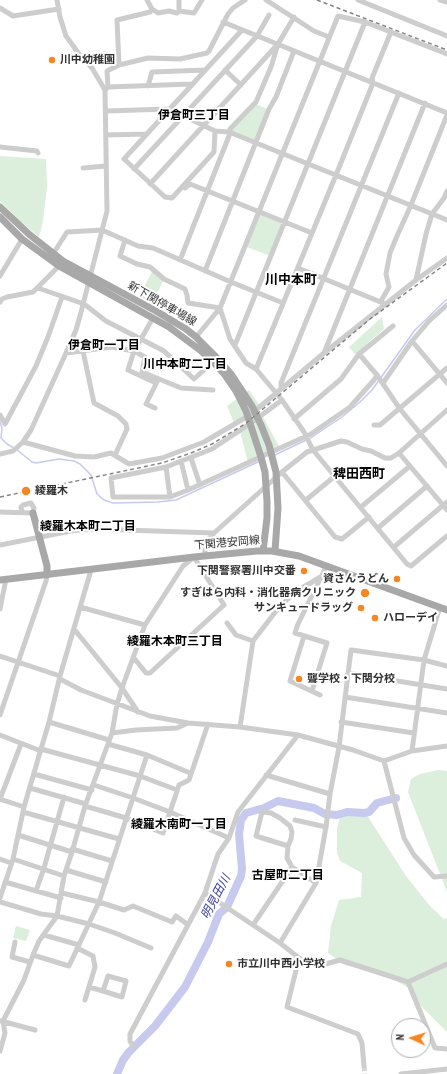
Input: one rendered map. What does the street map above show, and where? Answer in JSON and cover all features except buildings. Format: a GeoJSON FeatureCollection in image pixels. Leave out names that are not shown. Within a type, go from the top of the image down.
{"type":"FeatureCollection","features":[{"type":"Feature","properties":{"kind":"main road","name":"新下関停車場線"},"geometry":{"type":"LineString","coordinates":[[0,207],[30,235],[62,261],[90,280],[168,327],[215,360]]}},
{"type":"Feature","properties":{"kind":"main road","name":"新下関停車場線"},"geometry":{"type":"LineString","coordinates":[[0,216],[22,239],[59,266],[156,311],[196,337],[215,360],[239,390],[261,425],[271,454],[278,486],[275,551]]}},
{"type":"Feature","properties":{"kind":"main road","name":"新下関停車場線"},"geometry":{"type":"LineString","coordinates":[[239,390],[258,444],[265,472],[267,501],[263,551]]}},
{"type":"Feature","properties":{"kind":"main road"},"geometry":{"type":"LineString","coordinates":[[33,512],[47,566],[47,575]]}},
{"type":"Feature","properties":{"kind":"main road","name":"下関港安岡線"},"geometry":{"type":"LineString","coordinates":[[3,580],[194,557],[275,551],[299,556],[447,610]]}},
{"type":"Feature","properties":{"kind":"street"},"geometry":{"type":"LineString","coordinates":[[57,0],[66,36],[79,54],[92,68],[106,89]]}},
{"type":"Feature","properties":{"kind":"street"},"geometry":{"type":"LineString","coordinates":[[147,0],[152,9],[158,13],[169,11],[177,13],[179,11],[194,13],[202,0]]}},
{"type":"Feature","properties":{"kind":"street"},"geometry":{"type":"LineString","coordinates":[[179,0],[179,11]]}},
{"type":"Feature","properties":{"kind":"street"},"geometry":{"type":"LineString","coordinates":[[1,455],[16,449],[31,430],[76,330],[84,304],[107,211],[107,71],[119,65],[148,58],[180,59],[206,53],[209,51],[228,14],[233,8],[245,0]]}},
{"type":"Feature","properties":{"kind":"street"},"geometry":{"type":"LineString","coordinates":[[266,0],[314,31],[329,37]]}},
{"type":"Feature","properties":{"kind":"street"},"geometry":{"type":"LineString","coordinates":[[358,0],[447,36]]}},
{"type":"Feature","properties":{"kind":"street"},"geometry":{"type":"LineString","coordinates":[[0,8],[13,16],[59,9]]}},
{"type":"Feature","properties":{"kind":"street"},"geometry":{"type":"LineString","coordinates":[[119,65],[118,20],[142,15],[150,12],[152,9]]}},
{"type":"Feature","properties":{"kind":"street"},"geometry":{"type":"LineString","coordinates":[[134,169],[257,36],[269,16]]}},
{"type":"Feature","properties":{"kind":"street"},"geometry":{"type":"LineString","coordinates":[[196,337],[220,308],[338,16],[365,22],[447,54]]}},
{"type":"Feature","properties":{"kind":"street"},"geometry":{"type":"LineString","coordinates":[[150,184],[278,44],[294,17]]}},
{"type":"Feature","properties":{"kind":"street"},"geometry":{"type":"LineString","coordinates":[[223,22],[424,103],[447,114],[411,206],[396,236],[390,253],[386,268],[389,287],[383,303]]}},
{"type":"Feature","properties":{"kind":"street"},"geometry":{"type":"LineString","coordinates":[[235,346],[365,22]]}},
{"type":"Feature","properties":{"kind":"street"},"geometry":{"type":"LineString","coordinates":[[215,131],[214,152],[172,198],[165,197],[124,159],[242,30]]}},
{"type":"Feature","properties":{"kind":"street"},"geometry":{"type":"LineString","coordinates":[[256,369],[336,175],[372,83],[372,78],[391,32]]}},
{"type":"Feature","properties":{"kind":"street"},"geometry":{"type":"LineString","coordinates":[[180,260],[229,136],[230,129],[256,102],[271,67],[278,44]]}},
{"type":"Feature","properties":{"kind":"street"},"geometry":{"type":"LineString","coordinates":[[205,271],[232,201],[294,51]]}},
{"type":"Feature","properties":{"kind":"street"},"geometry":{"type":"LineString","coordinates":[[148,86],[152,72],[205,70]]}},
{"type":"Feature","properties":{"kind":"street"},"geometry":{"type":"LineString","coordinates":[[225,70],[241,85]]}},
{"type":"Feature","properties":{"kind":"street"},"geometry":{"type":"LineString","coordinates":[[106,89],[192,84]]}},
{"type":"Feature","properties":{"kind":"street"},"geometry":{"type":"LineString","coordinates":[[281,388],[281,383],[399,93]]}},
{"type":"Feature","properties":{"kind":"street"},"geometry":{"type":"LineString","coordinates":[[324,354],[424,103]]}},
{"type":"Feature","properties":{"kind":"street"},"geometry":{"type":"LineString","coordinates":[[106,111],[169,109],[215,131],[229,132],[447,220]]}},
{"type":"Feature","properties":{"kind":"street"},"geometry":{"type":"LineString","coordinates":[[106,135],[146,134]]}},
{"type":"Feature","properties":{"kind":"street"},"geometry":{"type":"LineString","coordinates":[[0,148],[37,151],[38,153]]}},
{"type":"Feature","properties":{"kind":"street"},"geometry":{"type":"LineString","coordinates":[[83,168],[106,166]]}},
{"type":"Feature","properties":{"kind":"street"},"geometry":{"type":"LineString","coordinates":[[176,194],[181,192],[190,184],[312,233]]}},
{"type":"Feature","properties":{"kind":"street"},"geometry":{"type":"LineString","coordinates":[[416,280],[432,214],[444,198],[447,191]]}},
{"type":"Feature","properties":{"kind":"street"},"geometry":{"type":"LineString","coordinates":[[53,254],[67,232],[102,230],[138,246],[153,248],[283,303]]}},
{"type":"Feature","properties":{"kind":"street"},"geometry":{"type":"LineString","coordinates":[[1,272],[22,239]]}},
{"type":"Feature","properties":{"kind":"street"},"geometry":{"type":"LineString","coordinates":[[125,240],[120,256],[137,264],[150,267],[164,279],[184,289],[187,295],[188,303],[220,308]]}},
{"type":"Feature","properties":{"kind":"street"},"geometry":{"type":"LineString","coordinates":[[22,442],[75,456],[94,457],[111,453],[128,464],[162,458],[204,442],[250,415],[383,303],[447,258]]}},
{"type":"Feature","properties":{"kind":"street"},"geometry":{"type":"LineString","coordinates":[[0,302],[2,299],[7,297],[33,292],[59,266]]}},
{"type":"Feature","properties":{"kind":"street"},"geometry":{"type":"LineString","coordinates":[[298,268],[383,303]]}},
{"type":"Feature","properties":{"kind":"street"},"geometry":{"type":"LineString","coordinates":[[38,288],[84,304],[106,320],[164,352],[194,379],[215,360]]}},
{"type":"Feature","properties":{"kind":"street"},"geometry":{"type":"LineString","coordinates":[[0,415],[5,424],[36,366],[62,297]]}},
{"type":"Feature","properties":{"kind":"street"},"geometry":{"type":"LineString","coordinates":[[282,400],[231,438],[212,449],[166,467],[111,478],[113,497],[170,497],[307,438],[350,407],[374,380],[380,379],[429,321],[447,304]]}},
{"type":"Feature","properties":{"kind":"street"},"geometry":{"type":"LineString","coordinates":[[220,308],[230,339],[246,363],[256,369],[282,400],[307,438],[313,450],[411,566],[447,536]]}},
{"type":"Feature","properties":{"kind":"street"},"geometry":{"type":"LineString","coordinates":[[153,318],[140,338],[128,370],[181,388],[213,390]]}},
{"type":"Feature","properties":{"kind":"street"},"geometry":{"type":"LineString","coordinates":[[294,418],[341,379],[359,354],[393,326]]}},
{"type":"Feature","properties":{"kind":"street"},"geometry":{"type":"LineString","coordinates":[[412,341],[447,383]]}},
{"type":"Feature","properties":{"kind":"street"},"geometry":{"type":"LineString","coordinates":[[66,353],[112,347],[134,352],[145,357],[142,372],[157,381]]}},
{"type":"Feature","properties":{"kind":"street"},"geometry":{"type":"LineString","coordinates":[[84,351],[94,403],[118,416],[126,424],[127,429],[115,455]]}},
{"type":"Feature","properties":{"kind":"street"},"geometry":{"type":"LineString","coordinates":[[359,354],[380,379],[420,434],[447,466]]}},
{"type":"Feature","properties":{"kind":"street"},"geometry":{"type":"LineString","coordinates":[[374,425],[380,424],[447,368]]}},
{"type":"Feature","properties":{"kind":"street"},"geometry":{"type":"LineString","coordinates":[[155,408],[146,404],[157,381]]}},
{"type":"Feature","properties":{"kind":"street"},"geometry":{"type":"LineString","coordinates":[[205,556],[207,541],[214,533],[282,472],[307,452],[341,441],[371,451],[385,458],[391,458],[399,453],[447,410]]}},
{"type":"Feature","properties":{"kind":"street"},"geometry":{"type":"LineString","coordinates":[[394,547],[446,506],[399,453]]}},
{"type":"Feature","properties":{"kind":"street"},"geometry":{"type":"LineString","coordinates":[[191,458],[200,485]]}},
{"type":"Feature","properties":{"kind":"street"},"geometry":{"type":"LineString","coordinates":[[181,461],[188,490]]}},
{"type":"Feature","properties":{"kind":"street"},"geometry":{"type":"LineString","coordinates":[[361,507],[410,466]]}},
{"type":"Feature","properties":{"kind":"street"},"geometry":{"type":"LineString","coordinates":[[166,467],[170,497]]}},
{"type":"Feature","properties":{"kind":"street"},"geometry":{"type":"LineString","coordinates":[[282,472],[335,537],[342,539],[369,518]]}},
{"type":"Feature","properties":{"kind":"street"},"geometry":{"type":"LineString","coordinates":[[306,500],[335,476]]}},
{"type":"Feature","properties":{"kind":"street"},"geometry":{"type":"LineString","coordinates":[[378,528],[427,486]]}},
{"type":"Feature","properties":{"kind":"street"},"geometry":{"type":"LineString","coordinates":[[0,512],[22,512],[33,512],[34,508],[31,503],[23,505],[21,507],[22,512]]}},
{"type":"Feature","properties":{"kind":"street"},"geometry":{"type":"LineString","coordinates":[[0,545],[71,531],[94,529],[214,533]]}},
{"type":"Feature","properties":{"kind":"street"},"geometry":{"type":"LineString","coordinates":[[0,1051],[5,1033],[2,1021],[24,980],[33,955],[44,935],[58,916],[65,873],[86,805],[112,734],[122,688],[145,625],[183,566],[194,557],[224,605],[150,673],[146,673],[134,658]]}},
{"type":"Feature","properties":{"kind":"street"},"geometry":{"type":"LineString","coordinates":[[312,691],[327,643],[295,633],[326,566]]}},
{"type":"Feature","properties":{"kind":"street"},"geometry":{"type":"LineString","coordinates":[[0,898],[12,861],[24,810],[91,570]]}},
{"type":"Feature","properties":{"kind":"street"},"geometry":{"type":"LineString","coordinates":[[0,715],[47,575]]}},
{"type":"Feature","properties":{"kind":"street"},"geometry":{"type":"LineString","coordinates":[[240,727],[253,641],[280,606],[297,592],[322,576]]}},
{"type":"Feature","properties":{"kind":"street"},"geometry":{"type":"LineString","coordinates":[[0,609],[3,580]]}},
{"type":"Feature","properties":{"kind":"street"},"geometry":{"type":"LineString","coordinates":[[80,607],[145,625]]}},
{"type":"Feature","properties":{"kind":"street"},"geometry":{"type":"LineString","coordinates":[[412,751],[424,660],[440,607]]}},
{"type":"Feature","properties":{"kind":"street"},"geometry":{"type":"LineString","coordinates":[[227,623],[236,635],[253,641]]}},
{"type":"Feature","properties":{"kind":"street"},"geometry":{"type":"LineString","coordinates":[[74,629],[122,688],[138,712]]}},
{"type":"Feature","properties":{"kind":"street"},"geometry":{"type":"LineString","coordinates":[[304,636],[290,681],[320,695]]}},
{"type":"Feature","properties":{"kind":"street"},"geometry":{"type":"LineString","coordinates":[[280,943],[316,883],[339,747],[351,650],[424,660],[447,666]]}},
{"type":"Feature","properties":{"kind":"street"},"geometry":{"type":"LineString","coordinates":[[0,656],[60,678],[80,690],[150,716],[188,723],[240,727],[298,735],[353,750],[384,761],[412,751],[447,746]]}},
{"type":"Feature","properties":{"kind":"street"},"geometry":{"type":"LineString","coordinates":[[348,674],[447,689]]}},
{"type":"Feature","properties":{"kind":"street"},"geometry":{"type":"LineString","coordinates":[[345,697],[447,713]]}},
{"type":"Feature","properties":{"kind":"street"},"geometry":{"type":"LineString","coordinates":[[49,722],[147,755],[190,773]]}},
{"type":"Feature","properties":{"kind":"street"},"geometry":{"type":"LineString","coordinates":[[342,722],[414,733]]}},
{"type":"Feature","properties":{"kind":"street"},"geometry":{"type":"LineString","coordinates":[[112,734],[136,730],[177,728],[188,723]]}},
{"type":"Feature","properties":{"kind":"street"},"geometry":{"type":"LineString","coordinates":[[30,788],[64,797],[126,818],[163,833],[179,785],[189,780],[190,773],[208,724]]}},
{"type":"Feature","properties":{"kind":"street"},"geometry":{"type":"LineString","coordinates":[[134,1047],[130,1042],[130,1034],[187,924],[205,893],[218,854],[229,838],[238,812],[298,735]]}},
{"type":"Feature","properties":{"kind":"street"},"geometry":{"type":"LineString","coordinates":[[0,736],[41,750],[140,776],[177,790]]}},
{"type":"Feature","properties":{"kind":"street"},"geometry":{"type":"LineString","coordinates":[[21,744],[0,799],[24,810],[119,839]]}},
{"type":"Feature","properties":{"kind":"street"},"geometry":{"type":"LineString","coordinates":[[33,955],[69,966],[99,902],[147,755]]}},
{"type":"Feature","properties":{"kind":"street"},"geometry":{"type":"LineString","coordinates":[[384,761],[404,838],[414,855],[434,877],[447,876]]}},
{"type":"Feature","properties":{"kind":"street"},"geometry":{"type":"LineString","coordinates":[[34,774],[133,798],[170,812],[229,838]]}},
{"type":"Feature","properties":{"kind":"street"},"geometry":{"type":"LineString","coordinates":[[266,775],[330,794]]}},
{"type":"Feature","properties":{"kind":"street"},"geometry":{"type":"LineString","coordinates":[[36,891],[64,797]]}},
{"type":"Feature","properties":{"kind":"street"},"geometry":{"type":"LineString","coordinates":[[288,846],[256,836],[262,812],[271,813],[290,826],[292,832],[288,846],[287,858],[292,866],[316,883]]}},
{"type":"Feature","properties":{"kind":"street"},"geometry":{"type":"LineString","coordinates":[[295,820],[326,827]]}},
{"type":"Feature","properties":{"kind":"street"},"geometry":{"type":"LineString","coordinates":[[18,835],[112,861]]}},
{"type":"Feature","properties":{"kind":"street"},"geometry":{"type":"LineString","coordinates":[[0,859],[106,882]]}},
{"type":"Feature","properties":{"kind":"street"},"geometry":{"type":"LineString","coordinates":[[253,925],[292,866]]}},
{"type":"Feature","properties":{"kind":"street"},"geometry":{"type":"LineString","coordinates":[[5,882],[36,891],[99,902],[124,910],[133,906],[172,922],[176,916],[187,924]]}},
{"type":"Feature","properties":{"kind":"street"},"geometry":{"type":"LineString","coordinates":[[205,893],[280,943],[298,958],[322,965],[340,960],[408,982],[447,964]]}},
{"type":"Feature","properties":{"kind":"street"},"geometry":{"type":"LineString","coordinates":[[0,902],[41,914],[58,916],[89,924],[151,948]]}},
{"type":"Feature","properties":{"kind":"street"},"geometry":{"type":"LineString","coordinates":[[44,935],[78,947],[93,956],[95,967],[85,1000]]}},
{"type":"Feature","properties":{"kind":"street"},"geometry":{"type":"LineString","coordinates":[[14,942],[12,957],[30,962]]}},
{"type":"Feature","properties":{"kind":"street"},"geometry":{"type":"LineString","coordinates":[[298,958],[287,1007],[358,1034],[362,1043],[364,1066]]}},
{"type":"Feature","properties":{"kind":"street"},"geometry":{"type":"LineString","coordinates":[[89,987],[122,997],[126,981],[108,976],[103,991]]}},
{"type":"Feature","properties":{"kind":"street"},"geometry":{"type":"LineString","coordinates":[[408,982],[435,1048],[447,1049]]}},
{"type":"Feature","properties":{"kind":"street"},"geometry":{"type":"LineString","coordinates":[[2,1021],[35,1030]]}},
{"type":"Feature","properties":{"kind":"street"},"geometry":{"type":"LineString","coordinates":[[401,1074],[447,1069]]}},
{"type":"Feature","properties":{"kind":"green space"},"geometry":{"type":"Polygon","coordinates":[[[256,104],[267,109],[255,140],[231,131],[256,104]]]}},
{"type":"Feature","properties":{"kind":"green space"},"geometry":{"type":"Polygon","coordinates":[[[0,156],[46,159],[47,187],[43,221],[39,237],[0,201],[0,156]]]}},
{"type":"Feature","properties":{"kind":"green space"},"geometry":{"type":"Polygon","coordinates":[[[260,214],[282,222],[270,256],[247,247],[260,214]]]}},
{"type":"Feature","properties":{"kind":"green space"},"geometry":{"type":"Polygon","coordinates":[[[153,270],[164,279],[152,303],[139,296],[153,270]]]}},
{"type":"Feature","properties":{"kind":"green space"},"geometry":{"type":"Polygon","coordinates":[[[382,317],[384,329],[356,355],[349,347],[382,317]]]}},
{"type":"Feature","properties":{"kind":"green space"},"geometry":{"type":"Polygon","coordinates":[[[249,390],[260,406],[235,425],[227,406],[249,390]]]}},
{"type":"Feature","properties":{"kind":"green space"},"geometry":{"type":"Polygon","coordinates":[[[262,415],[280,448],[248,463],[240,431],[262,415]]]}},
{"type":"Feature","properties":{"kind":"green space"},"geometry":{"type":"Polygon","coordinates":[[[438,770],[447,771],[447,892],[408,792],[411,779],[420,774],[438,770]]]}},
{"type":"Feature","properties":{"kind":"green space"},"geometry":{"type":"Polygon","coordinates":[[[363,809],[406,876],[430,906],[444,919],[447,918],[447,1032],[420,1005],[409,988],[385,975],[345,965],[328,953],[331,926],[339,900],[361,897],[362,873],[340,861],[337,853],[337,828],[341,813],[363,809]]]}},
{"type":"Feature","properties":{"kind":"green space"},"geometry":{"type":"Polygon","coordinates":[[[16,926],[30,930],[26,941],[13,938],[16,926]]]}},
{"type":"Feature","properties":{"kind":"waterway"},"geometry":{"type":"LineString","coordinates":[[309,439],[342,417],[372,390],[415,330],[447,299]]}},
{"type":"Feature","properties":{"kind":"waterway"},"geometry":{"type":"LineString","coordinates":[[0,422],[2,428],[1,438],[14,448]]}},
{"type":"Feature","properties":{"kind":"waterway"},"geometry":{"type":"LineString","coordinates":[[275,455],[306,440]]}},
{"type":"Feature","properties":{"kind":"waterway"},"geometry":{"type":"LineString","coordinates":[[17,450],[32,462],[36,463],[59,459],[74,461],[80,464],[91,475],[97,494],[104,500],[113,503],[176,500],[260,461]]}},
{"type":"Feature","properties":{"kind":"waterway","name":"明見田川"},"geometry":{"type":"LineString","coordinates":[[117,1074],[123,1060],[129,1052],[155,1026],[185,987],[208,942],[219,914],[227,907],[241,876],[242,869],[239,834],[241,820],[246,813],[264,808],[278,801],[314,808],[325,814],[337,815],[347,812],[364,813],[369,812],[377,803],[396,798]]}},
{"type":"Feature","properties":{"kind":"tunnel"},"geometry":{"type":"LineString","coordinates":[[364,1066],[365,1074]]}},
{"type":"Feature","properties":{"kind":"railway"},"geometry":{"type":"LineString","coordinates":[[317,0],[447,50]]}},
{"type":"Feature","properties":{"kind":"railway"},"geometry":{"type":"LineString","coordinates":[[0,497],[162,463],[212,444],[245,424],[370,319],[447,263]]}},
{"type":"Feature","properties":{"kind":"place","name":"川中幼稚園"},"geometry":{"type":"Point","coordinates":[52,60]}},
{"type":"Feature","properties":{"kind":"place","name":"綾羅木"},"geometry":{"type":"Point","coordinates":[26,491]}},
{"type":"Feature","properties":{"kind":"place","name":"下関警察署川中交番"},"geometry":{"type":"Point","coordinates":[304,571]}},
{"type":"Feature","properties":{"kind":"place","name":"資さんうどん"},"geometry":{"type":"Point","coordinates":[397,579]}},
{"type":"Feature","properties":{"kind":"place","name":"すぎはら内科・消化器病クリニック"},"geometry":{"type":"Point","coordinates":[365,593]}},
{"type":"Feature","properties":{"kind":"place","name":"サンキュードラッグ"},"geometry":{"type":"Point","coordinates":[361,608]}},
{"type":"Feature","properties":{"kind":"place","name":"ハローデイ"},"geometry":{"type":"Point","coordinates":[375,618]}},
{"type":"Feature","properties":{"kind":"place","name":"聾学校・下関分校"},"geometry":{"type":"Point","coordinates":[299,679]}},
{"type":"Feature","properties":{"kind":"place","name":"市立川中西小学校"},"geometry":{"type":"Point","coordinates":[229,964]}},
{"type":"Feature","properties":{"kind":"district","name":"伊倉町三丁目"},"geometry":{"type":"Point","coordinates":[194,116]}},
{"type":"Feature","properties":{"kind":"district","name":"川中本町"},"geometry":{"type":"Point","coordinates":[291,280]}},
{"type":"Feature","properties":{"kind":"district","name":"伊倉町一丁目"},"geometry":{"type":"Point","coordinates":[104,346]}},
{"type":"Feature","properties":{"kind":"district","name":"川中本町二丁目"},"geometry":{"type":"Point","coordinates":[185,365]}},
{"type":"Feature","properties":{"kind":"district","name":"稗田西町"},"geometry":{"type":"Point","coordinates":[359,474]}},
{"type":"Feature","properties":{"kind":"district","name":"綾羅木本町二丁目"},"geometry":{"type":"Point","coordinates":[88,527]}},
{"type":"Feature","properties":{"kind":"district","name":"綾羅木本町三丁目"},"geometry":{"type":"Point","coordinates":[175,642]}},
{"type":"Feature","properties":{"kind":"district","name":"綾羅木南町一丁目"},"geometry":{"type":"Point","coordinates":[179,825]}},
{"type":"Feature","properties":{"kind":"district","name":"古屋町二丁目"},"geometry":{"type":"Point","coordinates":[288,876]}}]}
